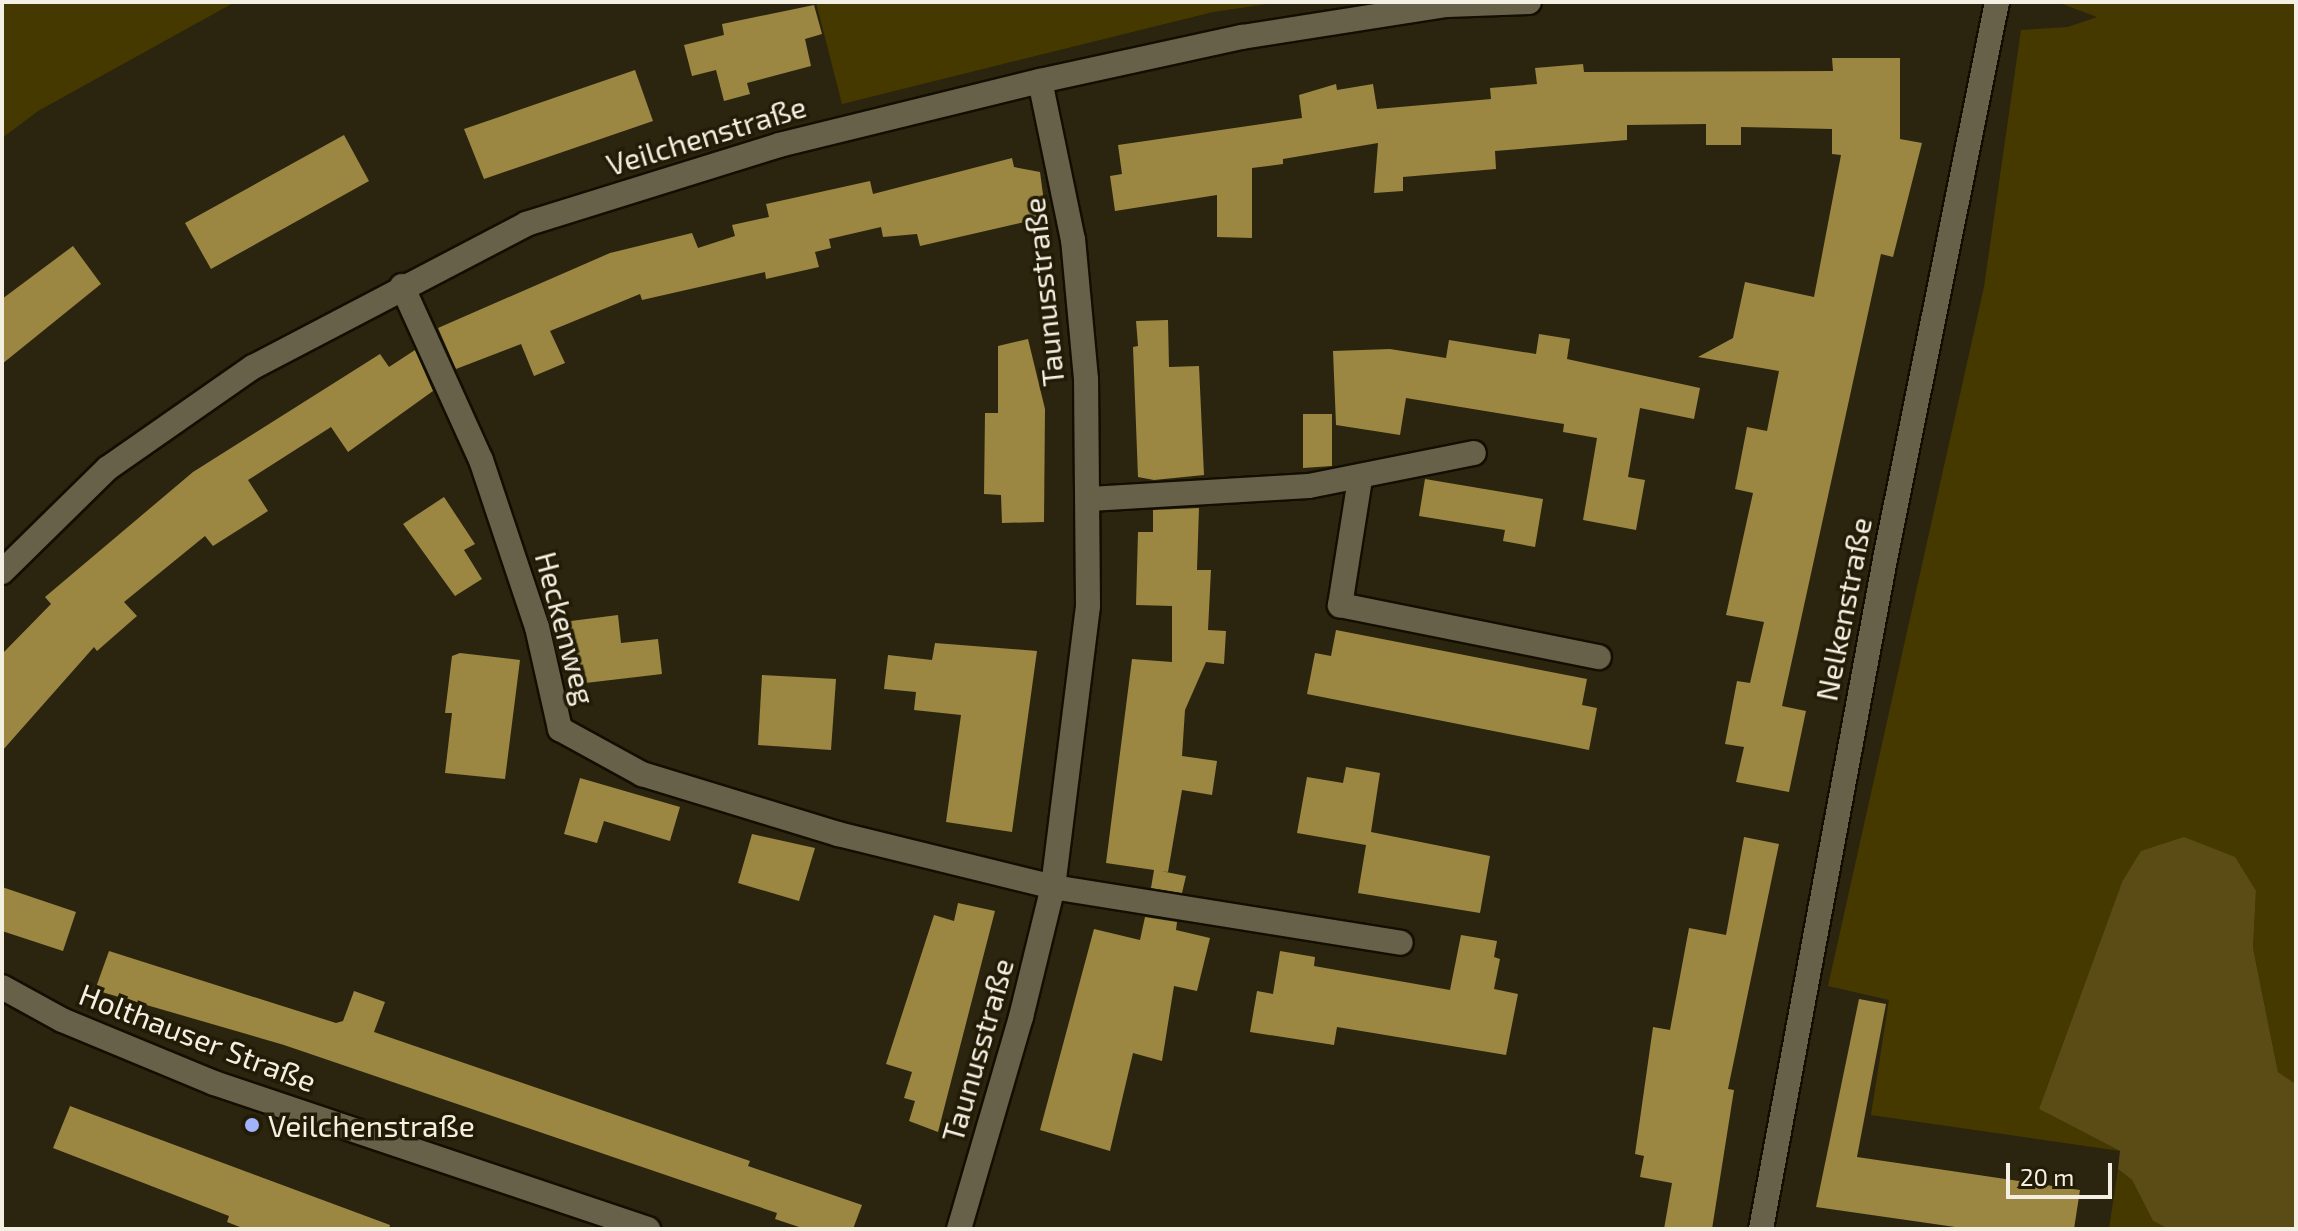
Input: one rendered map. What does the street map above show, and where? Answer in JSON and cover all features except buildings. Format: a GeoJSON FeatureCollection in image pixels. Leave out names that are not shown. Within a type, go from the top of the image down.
{"type":"FeatureCollection","features":[{"type":"Feature","properties":{"kind":"street","name":"Veilchenstraße"},"geometry":{"type":"LineString","coordinates":[[2,572],[108,468],[253,367],[402,286],[526,224],[779,145],[1040,81],[1242,37],[1447,5],[1529,2]]}},
{"type":"Feature","properties":{"kind":"street","name":"Nelkenstraße"},"geometry":{"type":"LineString","coordinates":[[1761,1229],[1892,523],[1997,2]]}},
{"type":"Feature","properties":{"kind":"street","name":"Taunusstraße"},"geometry":{"type":"LineString","coordinates":[[959,1229],[1021,1017],[1053,887],[1088,606],[1090,499],[1073,240],[1040,81]]}},
{"type":"Feature","properties":{"kind":"street","name":"Heckenweg"},"geometry":{"type":"LineString","coordinates":[[402,286],[481,460],[537,627],[560,729],[642,774],[838,834],[1053,887]]}},
{"type":"Feature","properties":{"kind":"street"},"geometry":{"type":"LineString","coordinates":[[1090,499],[1360,479],[1474,453]]}},
{"type":"Feature","properties":{"kind":"street"},"geometry":{"type":"LineString","coordinates":[[1360,479],[1340,605],[1599,657]]}},
{"type":"Feature","properties":{"kind":"street"},"geometry":{"type":"LineString","coordinates":[[1053,887],[1401,943]]}},
{"type":"Feature","properties":{"kind":"street","name":"Holthauser Straße"},"geometry":{"type":"LineString","coordinates":[[2,987],[62,1020],[214,1083],[648,1229]]}},
{"type":"Feature","properties":{"kind":"shaded area"},"geometry":{"type":"Polygon","coordinates":[[[2,2],[235,2],[38,111],[2,138],[2,2]]]}},
{"type":"Feature","properties":{"kind":"shaded area"},"geometry":{"type":"Polygon","coordinates":[[[816,2],[1281,2],[1213,12],[842,104],[816,2]]]}},
{"type":"Feature","properties":{"kind":"shaded area"},"geometry":{"type":"Polygon","coordinates":[[[2057,2],[2296,2],[2296,1084],[2278,1072],[2253,948],[2256,891],[2122,882],[2039,1109],[2120,1151],[1871,1115],[1889,1000],[1828,986],[1984,287],[2021,30],[2068,27],[2097,17],[2057,2]]]}},
{"type":"Feature","properties":{"kind":"shaded area"},"geometry":{"type":"Polygon","coordinates":[[[2184,837],[2235,857],[2256,891],[2253,948],[2278,1072],[2296,1084],[2296,1229],[2169,1229],[2153,1221],[2132,1180],[2118,1169],[2120,1151],[2039,1109],[2122,882],[2141,851],[2184,837]]]}},
{"type":"Feature","properties":{"kind":"shaded area"},"geometry":{"type":"Polygon","coordinates":[[[2118,1169],[2132,1180],[2153,1221],[2169,1229],[2109,1229],[2118,1169]]]}},
{"type":"Feature","properties":{"kind":"place","name":"Veilchenstraße"},"geometry":{"type":"Point","coordinates":[252,1125]}}]}
